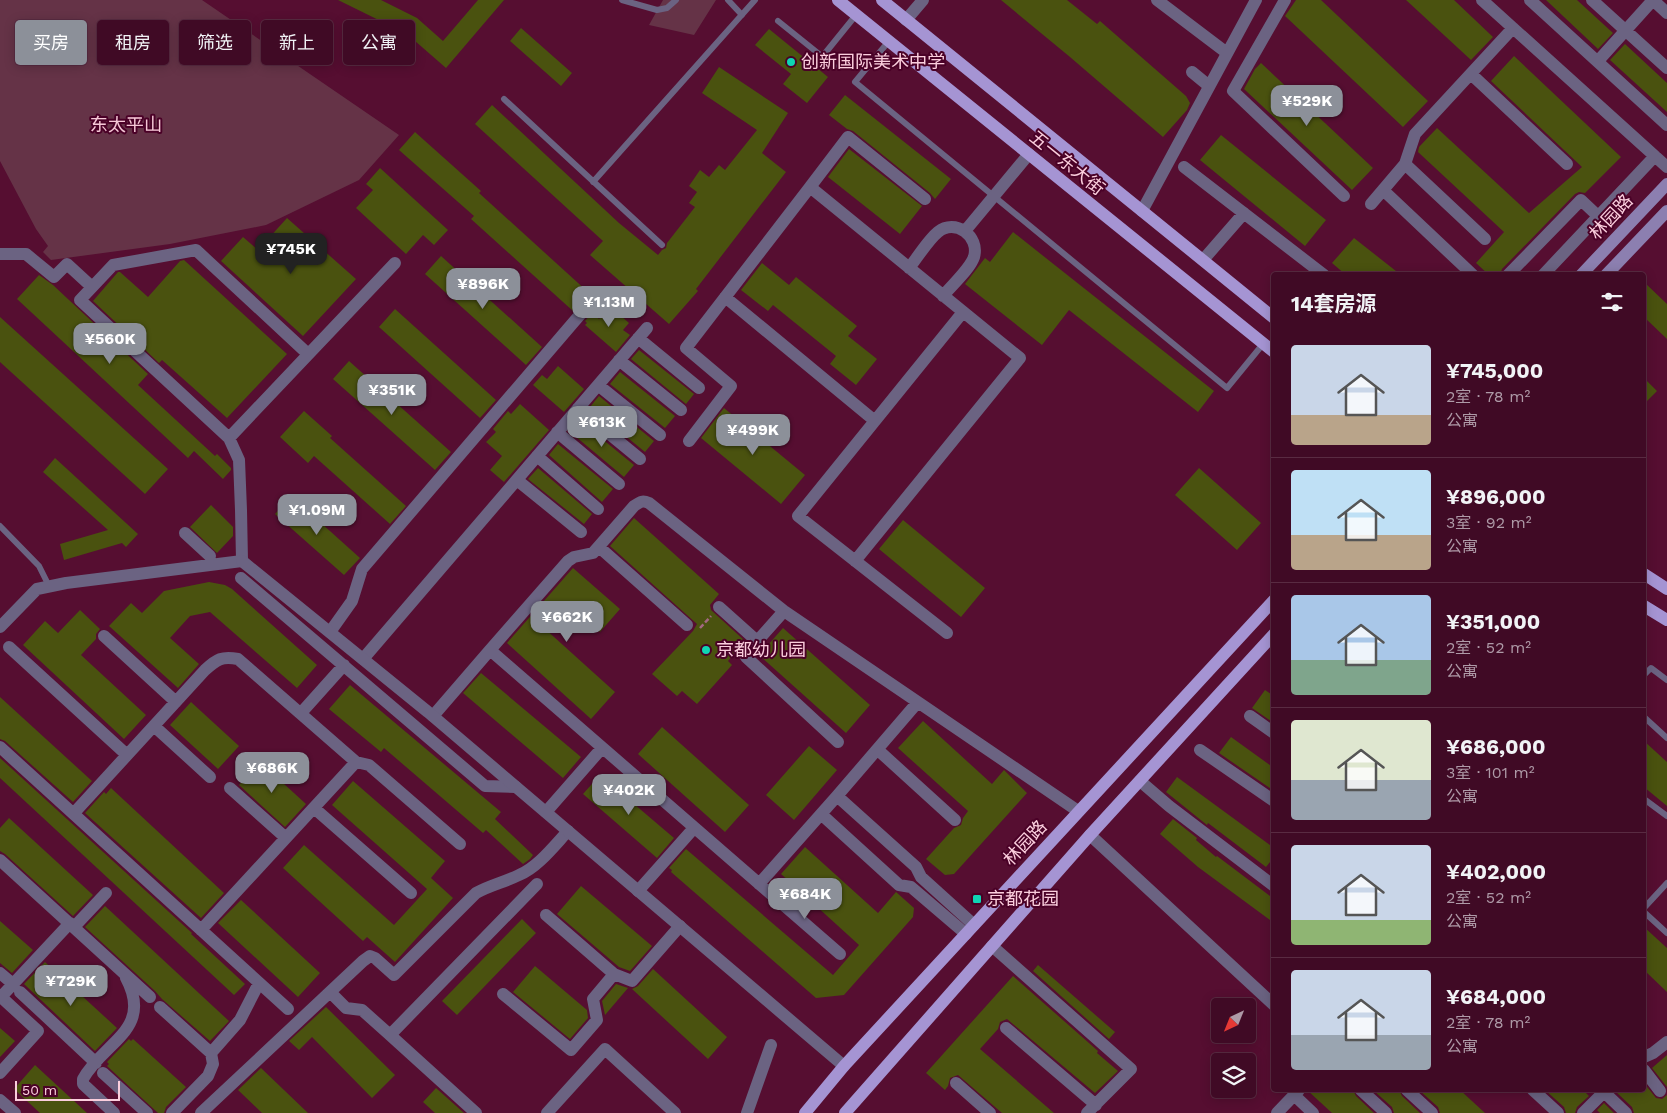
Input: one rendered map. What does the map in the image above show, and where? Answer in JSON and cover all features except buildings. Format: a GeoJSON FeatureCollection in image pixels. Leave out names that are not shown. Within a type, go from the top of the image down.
{"type":"FeatureCollection","features":[{"type":"Feature","properties":{"kind":"main road","name":"五一东大街"},"geometry":{"type":"LineString","coordinates":[[838,0],[1271,350]]}},
{"type":"Feature","properties":{"kind":"main road","name":"五一东大街"},"geometry":{"type":"LineString","coordinates":[[882,0],[1271,316]]}},
{"type":"Feature","properties":{"kind":"main road","name":"林园路"},"geometry":{"type":"LineString","coordinates":[[1584,272],[1667,184]]}},
{"type":"Feature","properties":{"kind":"main road","name":"林园路"},"geometry":{"type":"LineString","coordinates":[[1609,272],[1667,210]]}},
{"type":"Feature","properties":{"kind":"main road"},"geometry":{"type":"LineString","coordinates":[[1646,575],[1667,589]]}},
{"type":"Feature","properties":{"kind":"main road","name":"林园路"},"geometry":{"type":"LineString","coordinates":[[805,1113],[844,1066],[1271,603]]}},
{"type":"Feature","properties":{"kind":"main road"},"geometry":{"type":"LineString","coordinates":[[1646,607],[1667,620]]}},
{"type":"Feature","properties":{"kind":"main road"},"geometry":{"type":"LineString","coordinates":[[845,1113],[1090,835],[1271,637]]}},
{"type":"Feature","properties":{"kind":"street"},"geometry":{"type":"LineString","coordinates":[[906,20],[923,0]]}},
{"type":"Feature","properties":{"kind":"street"},"geometry":{"type":"LineString","coordinates":[[1158,0],[1227,53]]}},
{"type":"Feature","properties":{"kind":"street"},"geometry":{"type":"LineString","coordinates":[[1142,211],[1256,0]]}},
{"type":"Feature","properties":{"kind":"street"},"geometry":{"type":"LineString","coordinates":[[1285,0],[1233,91],[1344,196]]}},
{"type":"Feature","properties":{"kind":"street"},"geometry":{"type":"LineString","coordinates":[[1482,0],[1667,167]]}},
{"type":"Feature","properties":{"kind":"street"},"geometry":{"type":"LineString","coordinates":[[1530,0],[1667,125]]}},
{"type":"Feature","properties":{"kind":"street"},"geometry":{"type":"LineString","coordinates":[[1592,0],[1667,68]]}},
{"type":"Feature","properties":{"kind":"street"},"geometry":{"type":"LineString","coordinates":[[1598,62],[1653,0],[1667,13]]}},
{"type":"Feature","properties":{"kind":"street"},"geometry":{"type":"LineString","coordinates":[[1371,204],[1405,164],[1415,134],[1514,28]]}},
{"type":"Feature","properties":{"kind":"street"},"geometry":{"type":"LineString","coordinates":[[1192,72],[1209,86]]}},
{"type":"Feature","properties":{"kind":"street"},"geometry":{"type":"LineString","coordinates":[[1471,74],[1567,164]]}},
{"type":"Feature","properties":{"kind":"street"},"geometry":{"type":"LineString","coordinates":[[689,441],[731,386],[686,348],[848,138],[925,199]]}},
{"type":"Feature","properties":{"kind":"street"},"geometry":{"type":"LineString","coordinates":[[965,231],[1029,154]]}},
{"type":"Feature","properties":{"kind":"street"},"geometry":{"type":"LineString","coordinates":[[1546,272],[1655,156]]}},
{"type":"Feature","properties":{"kind":"street"},"geometry":{"type":"LineString","coordinates":[[1405,164],[1485,239]]}},
{"type":"Feature","properties":{"kind":"street"},"geometry":{"type":"LineString","coordinates":[[1184,167],[1320,272]]}},
{"type":"Feature","properties":{"kind":"street"},"geometry":{"type":"LineString","coordinates":[[810,187],[1020,358],[855,561]]}},
{"type":"Feature","properties":{"kind":"street"},"geometry":{"type":"LineString","coordinates":[[1383,190],[1470,272]]}},
{"type":"Feature","properties":{"kind":"street"},"geometry":{"type":"LineString","coordinates":[[1511,272],[1581,200],[1599,216]]}},
{"type":"Feature","properties":{"kind":"street"},"geometry":{"type":"LineString","coordinates":[[1203,260],[1244,213]]}},
{"type":"Feature","properties":{"kind":"street"},"geometry":{"type":"LineString","coordinates":[[909,268],[938,232],[951,227],[965,231],[974,242],[974,256],[970,265],[943,296]]}},
{"type":"Feature","properties":{"kind":"street"},"geometry":{"type":"LineString","coordinates":[[242,560],[239,460],[229,438],[80,300],[113,265],[196,250],[308,354]]}},
{"type":"Feature","properties":{"kind":"street"},"geometry":{"type":"LineString","coordinates":[[0,254],[26,254],[54,277],[67,264],[92,288]]}},
{"type":"Feature","properties":{"kind":"street"},"geometry":{"type":"LineString","coordinates":[[229,438],[395,263]]}},
{"type":"Feature","properties":{"kind":"street"},"geometry":{"type":"LineString","coordinates":[[330,632],[352,601],[362,569],[596,296]]}},
{"type":"Feature","properties":{"kind":"street"},"geometry":{"type":"LineString","coordinates":[[725,297],[875,421]]}},
{"type":"Feature","properties":{"kind":"street"},"geometry":{"type":"LineString","coordinates":[[947,633],[798,516],[963,312]]}},
{"type":"Feature","properties":{"kind":"street"},"geometry":{"type":"LineString","coordinates":[[363,659],[642,333],[699,388]]}},
{"type":"Feature","properties":{"kind":"street"},"geometry":{"type":"LineString","coordinates":[[619,360],[681,410]]}},
{"type":"Feature","properties":{"kind":"street"},"geometry":{"type":"LineString","coordinates":[[598,385],[660,435]]}},
{"type":"Feature","properties":{"kind":"street"},"geometry":{"type":"LineString","coordinates":[[578,408],[640,459]]}},
{"type":"Feature","properties":{"kind":"street"},"geometry":{"type":"LineString","coordinates":[[557,432],[619,484]]}},
{"type":"Feature","properties":{"kind":"street"},"geometry":{"type":"LineString","coordinates":[[537,456],[598,508]]}},
{"type":"Feature","properties":{"kind":"street"},"geometry":{"type":"LineString","coordinates":[[517,480],[581,532]]}},
{"type":"Feature","properties":{"kind":"street"},"geometry":{"type":"LineString","coordinates":[[433,716],[568,561],[574,557],[589,555],[599,547],[634,506],[644,501],[650,503],[784,611],[1078,811]]}},
{"type":"Feature","properties":{"kind":"street"},"geometry":{"type":"LineString","coordinates":[[185,533],[210,556]]}},
{"type":"Feature","properties":{"kind":"street"},"geometry":{"type":"LineString","coordinates":[[190,567],[195,542]]}},
{"type":"Feature","properties":{"kind":"street"},"geometry":{"type":"LineString","coordinates":[[599,547],[687,625]]}},
{"type":"Feature","properties":{"kind":"street"},"geometry":{"type":"LineString","coordinates":[[0,627],[37,589],[242,560],[433,716],[844,1066]]}},
{"type":"Feature","properties":{"kind":"street"},"geometry":{"type":"LineString","coordinates":[[241,578],[485,786],[516,787]]}},
{"type":"Feature","properties":{"kind":"street"},"geometry":{"type":"LineString","coordinates":[[719,607],[757,641]]}},
{"type":"Feature","properties":{"kind":"street"},"geometry":{"type":"LineString","coordinates":[[784,611],[747,652],[746,657],[838,742]]}},
{"type":"Feature","properties":{"kind":"street"},"geometry":{"type":"LineString","coordinates":[[104,636],[176,702]]}},
{"type":"Feature","properties":{"kind":"street"},"geometry":{"type":"LineString","coordinates":[[8,647],[127,755]]}},
{"type":"Feature","properties":{"kind":"street"},"geometry":{"type":"LineString","coordinates":[[490,650],[840,954]]}},
{"type":"Feature","properties":{"kind":"street"},"geometry":{"type":"LineString","coordinates":[[74,814],[214,662],[220,658],[228,657],[238,660],[356,762],[369,764],[460,844]]}},
{"type":"Feature","properties":{"kind":"street"},"geometry":{"type":"LineString","coordinates":[[301,713],[344,665]]}},
{"type":"Feature","properties":{"kind":"street"},"geometry":{"type":"LineString","coordinates":[[758,884],[878,750],[917,703]]}},
{"type":"Feature","properties":{"kind":"street"},"geometry":{"type":"LineString","coordinates":[[1250,716],[1271,731]]}},
{"type":"Feature","properties":{"kind":"street"},"geometry":{"type":"LineString","coordinates":[[154,726],[210,777]]}},
{"type":"Feature","properties":{"kind":"street"},"geometry":{"type":"LineString","coordinates":[[0,747],[288,1009]]}},
{"type":"Feature","properties":{"kind":"street"},"geometry":{"type":"LineString","coordinates":[[546,812],[602,748]]}},
{"type":"Feature","properties":{"kind":"street"},"geometry":{"type":"LineString","coordinates":[[878,750],[955,820]]}},
{"type":"Feature","properties":{"kind":"street"},"geometry":{"type":"LineString","coordinates":[[1200,750],[1271,799]]}},
{"type":"Feature","properties":{"kind":"street"},"geometry":{"type":"LineString","coordinates":[[201,930],[356,762]]}},
{"type":"Feature","properties":{"kind":"street"},"geometry":{"type":"LineString","coordinates":[[1140,781],[1168,806],[1271,884]]}},
{"type":"Feature","properties":{"kind":"street"},"geometry":{"type":"LineString","coordinates":[[230,788],[286,838]]}},
{"type":"Feature","properties":{"kind":"street"},"geometry":{"type":"LineString","coordinates":[[837,796],[916,867],[921,877],[970,929]]}},
{"type":"Feature","properties":{"kind":"street"},"geometry":{"type":"LineString","coordinates":[[314,808],[410,893]]}},
{"type":"Feature","properties":{"kind":"street"},"geometry":{"type":"LineString","coordinates":[[821,814],[899,885],[911,887],[970,929]]}},
{"type":"Feature","properties":{"kind":"street"},"geometry":{"type":"LineString","coordinates":[[638,891],[694,828]]}},
{"type":"Feature","properties":{"kind":"street"},"geometry":{"type":"LineString","coordinates":[[201,1113],[370,956],[375,958],[394,975],[476,892],[487,886],[521,875],[534,866],[568,831]]}},
{"type":"Feature","properties":{"kind":"street"},"geometry":{"type":"LineString","coordinates":[[1090,835],[1271,1002]]}},
{"type":"Feature","properties":{"kind":"street"},"geometry":{"type":"LineString","coordinates":[[0,860],[150,997]]}},
{"type":"Feature","properties":{"kind":"street"},"geometry":{"type":"LineString","coordinates":[[390,1035],[537,884]]}},
{"type":"Feature","properties":{"kind":"street"},"geometry":{"type":"LineString","coordinates":[[0,1073],[38,1031],[0,996],[16,988],[72,925],[106,892]]}},
{"type":"Feature","properties":{"kind":"street"},"geometry":{"type":"LineString","coordinates":[[546,914],[614,974],[632,981],[680,926]]}},
{"type":"Feature","properties":{"kind":"street"},"geometry":{"type":"LineString","coordinates":[[992,946],[1131,1069],[1091,1109],[1006,1028]]}},
{"type":"Feature","properties":{"kind":"street"},"geometry":{"type":"LineString","coordinates":[[114,1113],[83,1084],[83,1079],[86,1074],[100,1068],[131,1021],[134,1008],[133,996],[122,972]]}},
{"type":"Feature","properties":{"kind":"street"},"geometry":{"type":"LineString","coordinates":[[0,973],[147,1113]]}},
{"type":"Feature","properties":{"kind":"street"},"geometry":{"type":"LineString","coordinates":[[503,994],[571,1050],[597,1020],[593,999],[614,974]]}},
{"type":"Feature","properties":{"kind":"street"},"geometry":{"type":"LineString","coordinates":[[210,1053],[240,1020],[259,983]]}},
{"type":"Feature","properties":{"kind":"street"},"geometry":{"type":"LineString","coordinates":[[330,992],[346,1008],[362,1010],[476,1113]]}},
{"type":"Feature","properties":{"kind":"street"},"geometry":{"type":"LineString","coordinates":[[160,1007],[210,1053],[213,1064],[208,1076],[172,1113]]}},
{"type":"Feature","properties":{"kind":"street"},"geometry":{"type":"LineString","coordinates":[[1646,1056],[1667,1042]]}},
{"type":"Feature","properties":{"kind":"street"},"geometry":{"type":"LineString","coordinates":[[747,1113],[771,1044]]}},
{"type":"Feature","properties":{"kind":"street"},"geometry":{"type":"LineString","coordinates":[[547,1113],[605,1049],[675,1113]]}},
{"type":"Feature","properties":{"kind":"street"},"geometry":{"type":"LineString","coordinates":[[1646,1073],[1660,1091]]}},
{"type":"Feature","properties":{"kind":"street"},"geometry":{"type":"LineString","coordinates":[[956,1082],[990,1113]]}},
{"type":"Feature","properties":{"kind":"street"},"geometry":{"type":"LineString","coordinates":[[1363,1092],[1386,1113]]}},
{"type":"Feature","properties":{"kind":"street"},"geometry":{"type":"LineString","coordinates":[[1409,1092],[1432,1113]]}},
{"type":"Feature","properties":{"kind":"street"},"geometry":{"type":"LineString","coordinates":[[1535,1092],[1558,1113]]}},
{"type":"Feature","properties":{"kind":"street"},"geometry":{"type":"LineString","coordinates":[[1590,1113],[1604,1092]]}},
{"type":"Feature","properties":{"kind":"street"},"geometry":{"type":"LineString","coordinates":[[1606,1092],[1626,1113]]}},
{"type":"Feature","properties":{"kind":"street"},"geometry":{"type":"LineString","coordinates":[[1277,1113],[1296,1093],[1313,1113]]}},
{"type":"Feature","properties":{"kind":"street"},"geometry":{"type":"LineString","coordinates":[[0,1100],[15,1113]]}},
{"type":"Feature","properties":{"kind":"lane"},"geometry":{"type":"LineString","coordinates":[[622,0],[657,10],[667,8],[676,0]]}},
{"type":"Feature","properties":{"kind":"lane"},"geometry":{"type":"LineString","coordinates":[[728,0],[742,15]]}},
{"type":"Feature","properties":{"kind":"lane"},"geometry":{"type":"LineString","coordinates":[[593,182],[755,0]]}},
{"type":"Feature","properties":{"kind":"lane"},"geometry":{"type":"LineString","coordinates":[[822,57],[856,14]]}},
{"type":"Feature","properties":{"kind":"lane"},"geometry":{"type":"LineString","coordinates":[[778,21],[834,66]]}},
{"type":"Feature","properties":{"kind":"lane"},"geometry":{"type":"LineString","coordinates":[[889,42],[855,82],[1227,388],[1264,344]]}},
{"type":"Feature","properties":{"kind":"lane"},"geometry":{"type":"LineString","coordinates":[[504,99],[662,245]]}},
{"type":"Feature","properties":{"kind":"lane"},"geometry":{"type":"LineString","coordinates":[[0,526],[39,566],[48,586]]}},
{"type":"Feature","properties":{"kind":"lane"},"geometry":{"type":"LineString","coordinates":[[1646,674],[1651,668],[1667,680]]}},
{"type":"Feature","properties":{"kind":"lane"},"geometry":{"type":"LineString","coordinates":[[1646,719],[1667,738]]}},
{"type":"Feature","properties":{"kind":"lane"},"geometry":{"type":"LineString","coordinates":[[1646,800],[1667,816]]}},
{"type":"Feature","properties":{"kind":"lane"},"geometry":{"type":"LineString","coordinates":[[1646,908],[1667,883]]}},
{"type":"Feature","properties":{"kind":"lane"},"geometry":{"type":"LineString","coordinates":[[1646,912],[1667,933]]}},
{"type":"Feature","properties":{"kind":"path"},"geometry":{"type":"LineString","coordinates":[[687,625],[690,622],[699,629],[719,607]]}},
{"type":"Feature","properties":{"kind":"green space","name":"东太平山"},"geometry":{"type":"Polygon","coordinates":[[[0,0],[202,0],[231,20],[179,20],[179,65],[251,65],[251,34],[261,40],[261,65],[297,65],[399,135],[359,180],[266,225],[170,244],[51,260],[43,252],[48,246],[36,229],[0,161],[0,0]]]}},
{"type":"Feature","properties":{"kind":"green space"},"geometry":{"type":"Polygon","coordinates":[[[663,0],[716,0],[694,35],[649,25],[663,0]]]}},
{"type":"Feature","properties":{"kind":"place","name":"创新国际美术中学"},"geometry":{"type":"Point","coordinates":[791,62]}},
{"type":"Feature","properties":{"kind":"place","name":"京都幼儿园"},"geometry":{"type":"Point","coordinates":[706,650]}},
{"type":"Feature","properties":{"kind":"place","name":"京都花园"},"geometry":{"type":"Point","coordinates":[977,899]}}]}
